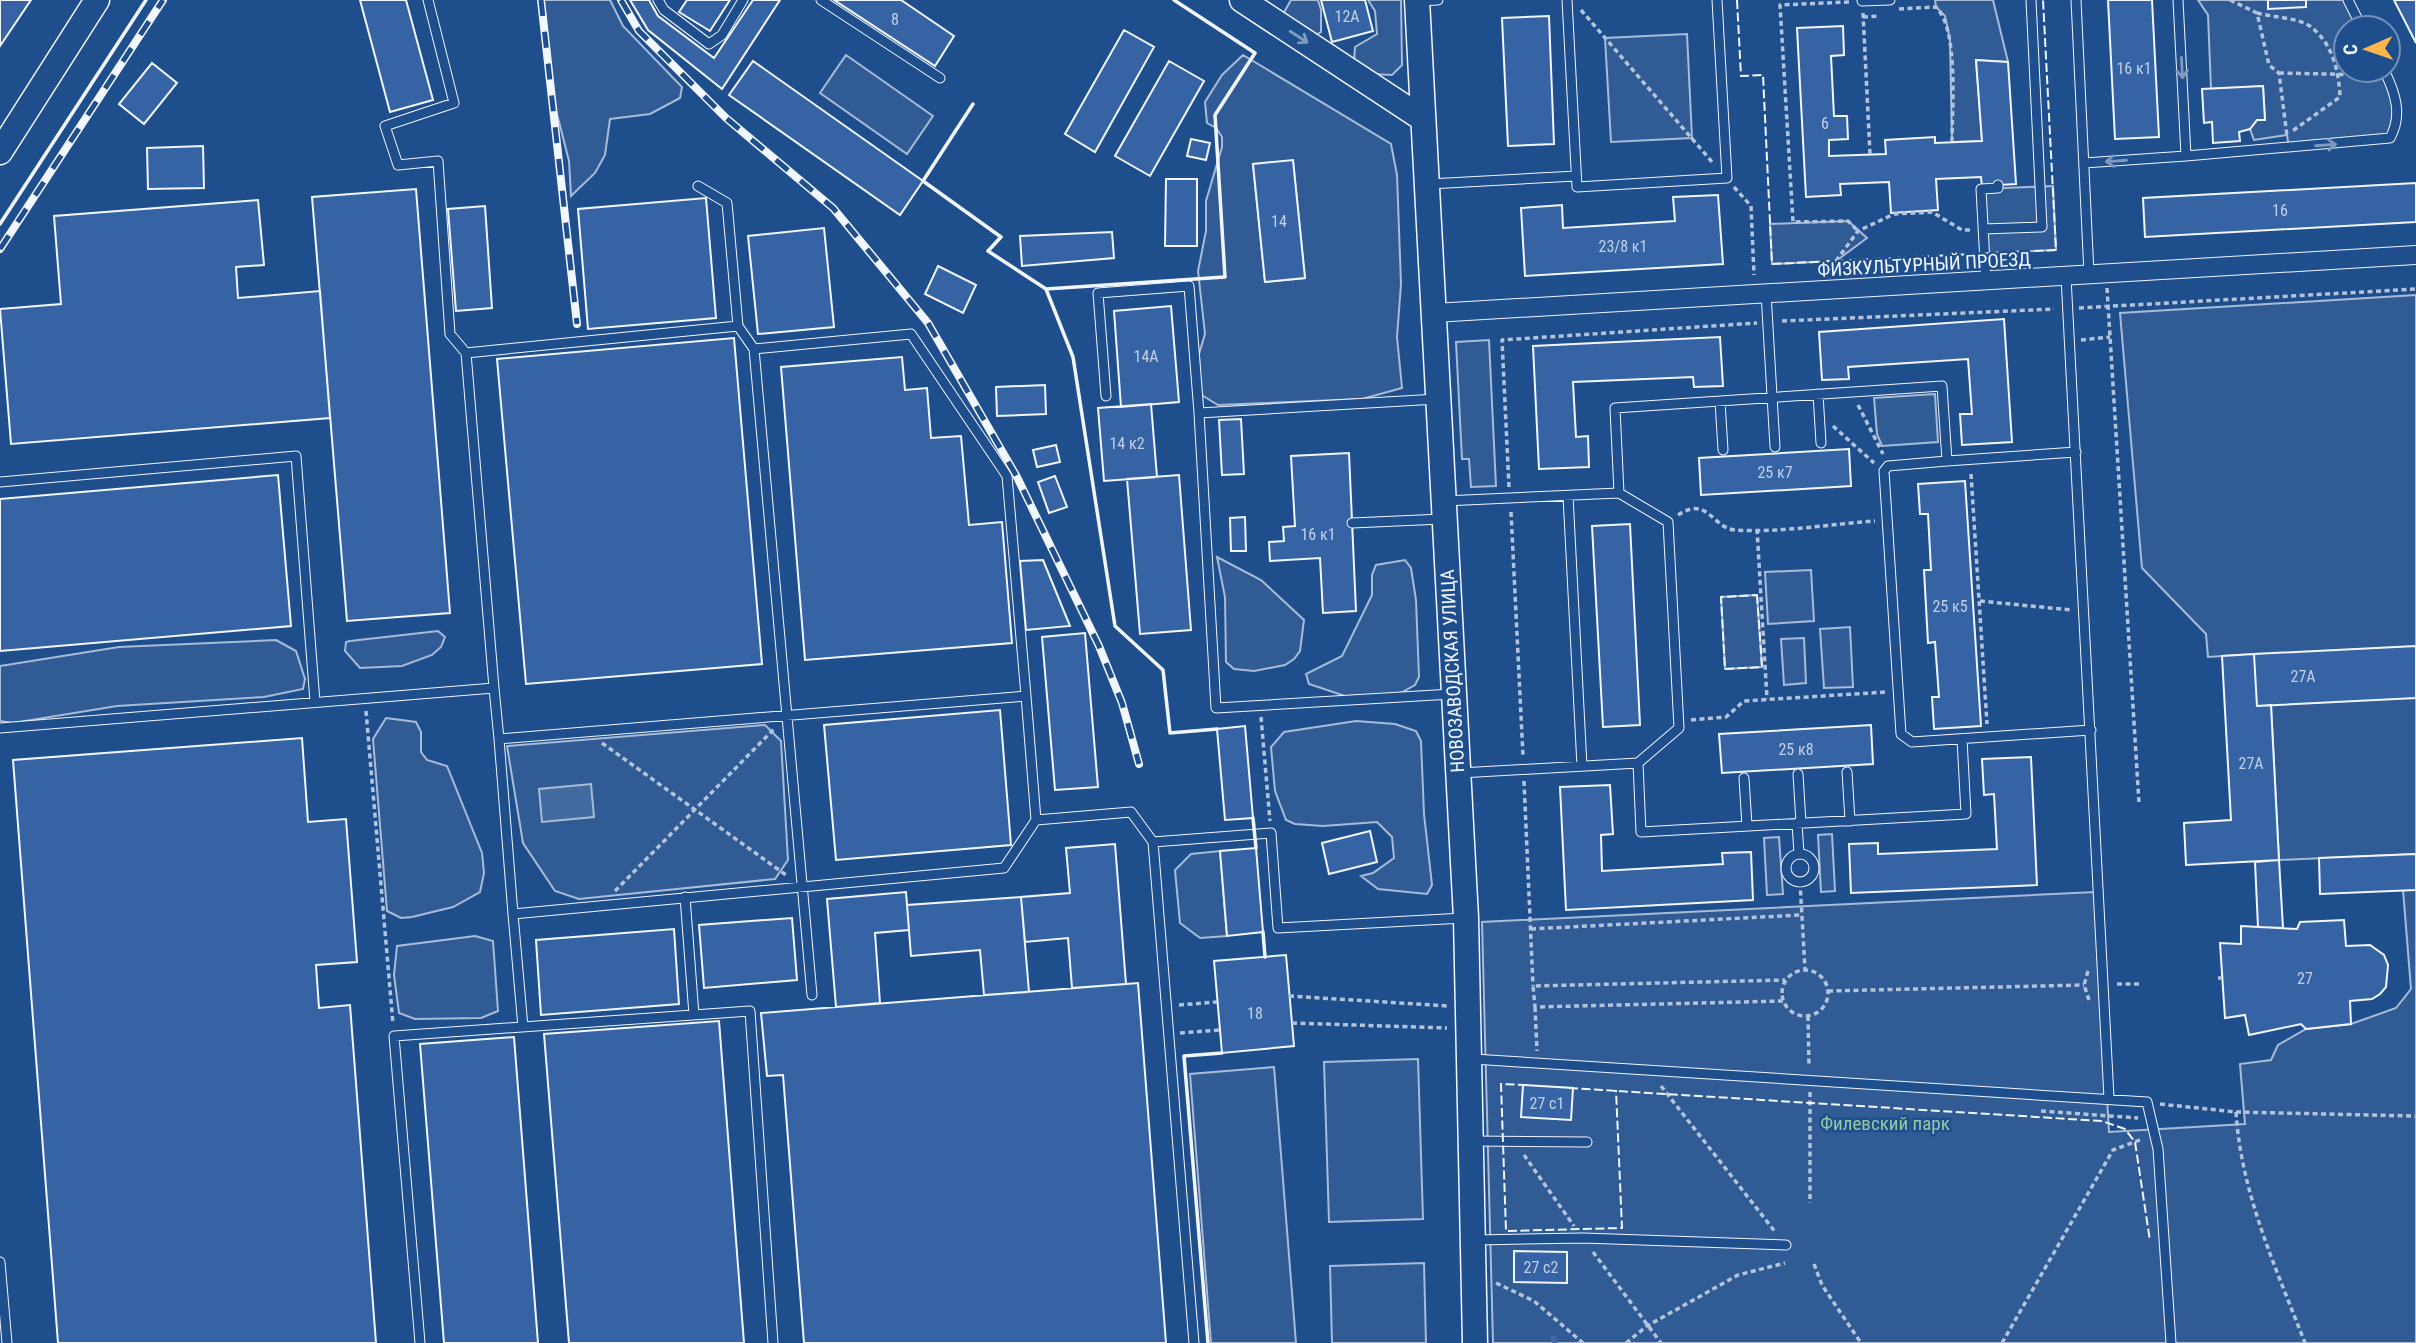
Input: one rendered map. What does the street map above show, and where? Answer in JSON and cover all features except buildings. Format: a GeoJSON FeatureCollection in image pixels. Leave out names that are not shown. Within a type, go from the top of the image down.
{"type":"FeatureCollection","features":[{"type":"Feature","properties":{"kind":"street"},"geometry":{"type":"LineString","coordinates":[[0,152],[97,0]]}},
{"type":"Feature","properties":{"kind":"street"},"geometry":{"type":"LineString","coordinates":[[1242,0],[1423,119]]}},
{"type":"Feature","properties":{"kind":"street","name":"НОВОЗАВОДСКАЯ УЛИЦА"},"geometry":{"type":"LineString","coordinates":[[1424,0],[1423,119],[1469,1019],[1475,1343]]}},
{"type":"Feature","properties":{"kind":"street","name":"ФИЗКУЛЬТУРНЫЙ ПРОЕЗД"},"geometry":{"type":"LineString","coordinates":[[1434,313],[2416,255]]}},
{"type":"Feature","properties":{"kind":"lane"},"geometry":{"type":"LineString","coordinates":[[428,0],[454,103],[385,126],[398,165],[438,161],[450,334],[466,353],[523,1027]]}},
{"type":"Feature","properties":{"kind":"lane"},"geometry":{"type":"LineString","coordinates":[[658,0],[664,10],[709,44],[722,35],[743,0]]}},
{"type":"Feature","properties":{"kind":"lane"},"geometry":{"type":"LineString","coordinates":[[821,0],[940,78]]}},
{"type":"Feature","properties":{"kind":"lane"},"geometry":{"type":"LineString","coordinates":[[1567,0],[1577,187],[1727,178],[1717,0]]}},
{"type":"Feature","properties":{"kind":"lane"},"geometry":{"type":"LineString","coordinates":[[1983,229],[2042,227],[2031,0]]}},
{"type":"Feature","properties":{"kind":"lane"},"geometry":{"type":"LineString","coordinates":[[2076,0],[2084,163],[2098,275]]}},
{"type":"Feature","properties":{"kind":"lane"},"geometry":{"type":"LineString","coordinates":[[2178,0],[2186,156]]}},
{"type":"Feature","properties":{"kind":"lane"},"geometry":{"type":"LineString","coordinates":[[1862,1],[1890,4]]}},
{"type":"Feature","properties":{"kind":"lane"},"geometry":{"type":"LineString","coordinates":[[2084,163],[2390,138],[2398,125],[2397,101],[2390,84]]}},
{"type":"Feature","properties":{"kind":"lane"},"geometry":{"type":"LineString","coordinates":[[1427,184],[1576,176]]}},
{"type":"Feature","properties":{"kind":"lane"},"geometry":{"type":"LineString","coordinates":[[698,186],[727,203],[738,326],[754,349],[812,995]]}},
{"type":"Feature","properties":{"kind":"lane"},"geometry":{"type":"LineString","coordinates":[[1986,281],[1980,189],[1998,186]]}},
{"type":"Feature","properties":{"kind":"lane"},"geometry":{"type":"LineString","coordinates":[[2066,277],[2109,1098]]}},
{"type":"Feature","properties":{"kind":"lane"},"geometry":{"type":"LineString","coordinates":[[1106,396],[1098,293],[1189,286],[1216,708],[1454,694]]}},
{"type":"Feature","properties":{"kind":"lane"},"geometry":{"type":"LineString","coordinates":[[1766,293],[1775,447]]}},
{"type":"Feature","properties":{"kind":"lane"},"geometry":{"type":"LineString","coordinates":[[466,353],[738,326]]}},
{"type":"Feature","properties":{"kind":"lane"},"geometry":{"type":"LineString","coordinates":[[513,914],[1004,868],[1036,820],[1007,476],[911,334],[754,349]]}},
{"type":"Feature","properties":{"kind":"lane"},"geometry":{"type":"LineString","coordinates":[[1619,493],[1615,408],[1942,386],[1947,461]]}},
{"type":"Feature","properties":{"kind":"lane"},"geometry":{"type":"LineString","coordinates":[[1818,394],[1821,443]]}},
{"type":"Feature","properties":{"kind":"lane"},"geometry":{"type":"LineString","coordinates":[[1199,413],[1438,399]]}},
{"type":"Feature","properties":{"kind":"lane"},"geometry":{"type":"LineString","coordinates":[[1720,401],[1723,450]]}},
{"type":"Feature","properties":{"kind":"lane"},"geometry":{"type":"LineString","coordinates":[[2076,452],[1886,468],[1887,521],[1900,734],[1912,742],[2091,730]]}},
{"type":"Feature","properties":{"kind":"lane"},"geometry":{"type":"LineString","coordinates":[[0,482],[296,456],[315,702]]}},
{"type":"Feature","properties":{"kind":"lane"},"geometry":{"type":"LineString","coordinates":[[1352,523],[1568,496],[1619,493],[1668,522],[1679,728],[1638,763],[1458,773]]}},
{"type":"Feature","properties":{"kind":"lane"},"geometry":{"type":"LineString","coordinates":[[1568,496],[1582,766]]}},
{"type":"Feature","properties":{"kind":"lane"},"geometry":{"type":"LineString","coordinates":[[0,728],[494,688]]}},
{"type":"Feature","properties":{"kind":"lane"},"geometry":{"type":"LineString","coordinates":[[499,739],[1026,696]]}},
{"type":"Feature","properties":{"kind":"lane"},"geometry":{"type":"LineString","coordinates":[[1638,763],[1641,832],[1966,814],[1962,738]]}},
{"type":"Feature","properties":{"kind":"lane"},"geometry":{"type":"LineString","coordinates":[[1847,772],[1850,821]]}},
{"type":"Feature","properties":{"kind":"lane"},"geometry":{"type":"LineString","coordinates":[[1798,774],[1799,854]]}},
{"type":"Feature","properties":{"kind":"lane"},"geometry":{"type":"LineString","coordinates":[[1744,778],[1747,826]]}},
{"type":"Feature","properties":{"kind":"lane"},"geometry":{"type":"LineString","coordinates":[[1036,820],[1131,812],[1153,842],[1194,1343]]}},
{"type":"Feature","properties":{"kind":"lane"},"geometry":{"type":"LineString","coordinates":[[1153,842],[1271,833],[1278,928],[1465,918]]}},
{"type":"Feature","properties":{"kind":"lane"},"geometry":{"type":"LineString","coordinates":[[1799,854],[1805,855],[1813,864],[1811,876],[1800,882],[1789,877],[1786,872],[1789,860],[1799,854]]}},
{"type":"Feature","properties":{"kind":"lane"},"geometry":{"type":"LineString","coordinates":[[685,897],[694,1015]]}},
{"type":"Feature","properties":{"kind":"lane"},"geometry":{"type":"LineString","coordinates":[[420,1343],[394,1037],[750,1011],[773,1343]]}},
{"type":"Feature","properties":{"kind":"lane"},"geometry":{"type":"LineString","coordinates":[[1469,1059],[2147,1102],[2158,1149],[2171,1343]]}},
{"type":"Feature","properties":{"kind":"lane"},"geometry":{"type":"LineString","coordinates":[[1471,1141],[1587,1142]]}},
{"type":"Feature","properties":{"kind":"lane"},"geometry":{"type":"LineString","coordinates":[[1475,1240],[1583,1238],[1786,1245]]}},
{"type":"Feature","properties":{"kind":"lane"},"geometry":{"type":"LineString","coordinates":[[0,1262],[7,1343]]}},
{"type":"Feature","properties":{"kind":"path"},"geometry":{"type":"LineString","coordinates":[[1573,0],[1751,206],[1754,275]]}},
{"type":"Feature","properties":{"kind":"path"},"geometry":{"type":"LineString","coordinates":[[2230,0],[2258,13],[2310,26],[2329,48],[2332,56]]}},
{"type":"Feature","properties":{"kind":"path"},"geometry":{"type":"LineString","coordinates":[[1858,231],[1848,221],[1793,222],[1780,5],[1862,1],[1870,154]]}},
{"type":"Feature","properties":{"kind":"path"},"geometry":{"type":"LineString","coordinates":[[1890,4],[1936,7],[1945,16],[1950,40],[1952,142]]}},
{"type":"Feature","properties":{"kind":"path"},"geometry":{"type":"LineString","coordinates":[[2258,13],[2269,65],[2279,73],[2332,75]]}},
{"type":"Feature","properties":{"kind":"path"},"geometry":{"type":"LineString","coordinates":[[1863,17],[1883,16]]}},
{"type":"Feature","properties":{"kind":"path"},"geometry":{"type":"LineString","coordinates":[[2279,73],[2289,148]]}},
{"type":"Feature","properties":{"kind":"path"},"geometry":{"type":"LineString","coordinates":[[2287,135],[2340,97],[2339,84]]}},
{"type":"Feature","properties":{"kind":"path"},"geometry":{"type":"LineString","coordinates":[[1836,261],[1858,231],[1894,214],[1932,212],[1962,230],[1983,229]]}},
{"type":"Feature","properties":{"kind":"path"},"geometry":{"type":"LineString","coordinates":[[2098,275],[2110,337],[2139,803]]}},
{"type":"Feature","properties":{"kind":"path"},"geometry":{"type":"LineString","coordinates":[[2071,340],[2110,337]]}},
{"type":"Feature","properties":{"kind":"path"},"geometry":{"type":"LineString","coordinates":[[1852,392],[1886,468]]}},
{"type":"Feature","properties":{"kind":"path"},"geometry":{"type":"LineString","coordinates":[[1819,415],[1886,468]]}},
{"type":"Feature","properties":{"kind":"path"},"geometry":{"type":"LineString","coordinates":[[1970,460],[1988,737]]}},
{"type":"Feature","properties":{"kind":"path"},"geometry":{"type":"LineString","coordinates":[[1668,522],[1687,510],[1702,509],[1731,530],[1887,521]]}},
{"type":"Feature","properties":{"kind":"path"},"geometry":{"type":"LineString","coordinates":[[1757,529],[1767,699]]}},
{"type":"Feature","properties":{"kind":"path"},"geometry":{"type":"LineString","coordinates":[[1980,601],[2085,612]]}},
{"type":"Feature","properties":{"kind":"path"},"geometry":{"type":"LineString","coordinates":[[1678,720],[1726,717],[1744,701],[1898,691]]}},
{"type":"Feature","properties":{"kind":"path"},"geometry":{"type":"LineString","coordinates":[[365,698],[394,1037]]}},
{"type":"Feature","properties":{"kind":"path"},"geometry":{"type":"LineString","coordinates":[[1260,705],[1271,833]]}},
{"type":"Feature","properties":{"kind":"path"},"geometry":{"type":"LineString","coordinates":[[600,906],[788,715]]}},
{"type":"Feature","properties":{"kind":"path"},"geometry":{"type":"LineString","coordinates":[[586,732],[802,886]]}},
{"type":"Feature","properties":{"kind":"path"},"geometry":{"type":"LineString","coordinates":[[1800,882],[1805,969]]}},
{"type":"Feature","properties":{"kind":"path"},"geometry":{"type":"LineString","coordinates":[[1531,929],[1801,915]]}},
{"type":"Feature","properties":{"kind":"path"},"geometry":{"type":"LineString","coordinates":[[1535,1007],[1783,1001],[1796,1014],[1808,1016],[1822,1008],[1828,991],[1824,980],[1816,972],[1805,969],[1793,972],[1785,980],[1783,1001]]}},
{"type":"Feature","properties":{"kind":"path"},"geometry":{"type":"LineString","coordinates":[[1537,1064],[1533,986],[1785,980]]}},
{"type":"Feature","properties":{"kind":"path"},"geometry":{"type":"LineString","coordinates":[[2104,985],[2140,984]]}},
{"type":"Feature","properties":{"kind":"path"},"geometry":{"type":"LineString","coordinates":[[1828,991],[2084,985]]}},
{"type":"Feature","properties":{"kind":"path"},"geometry":{"type":"LineString","coordinates":[[1289,996],[1469,1019]]}},
{"type":"Feature","properties":{"kind":"path"},"geometry":{"type":"LineString","coordinates":[[1166,1006],[1217,1002]]}},
{"type":"Feature","properties":{"kind":"path"},"geometry":{"type":"LineString","coordinates":[[1808,1016],[1810,1203]]}},
{"type":"Feature","properties":{"kind":"path"},"geometry":{"type":"LineString","coordinates":[[1292,1023],[1469,1019]]}},
{"type":"Feature","properties":{"kind":"path"},"geometry":{"type":"LineString","coordinates":[[1168,1034],[1220,1030]]}},
{"type":"Feature","properties":{"kind":"path"},"geometry":{"type":"LineString","coordinates":[[1661,1086],[1786,1245]]}},
{"type":"Feature","properties":{"kind":"path"},"geometry":{"type":"LineString","coordinates":[[2147,1102],[2236,1112],[2416,1116]]}},
{"type":"Feature","properties":{"kind":"path"},"geometry":{"type":"LineString","coordinates":[[2236,1112],[2239,1151],[2259,1225],[2305,1343]]}},
{"type":"Feature","properties":{"kind":"path"},"geometry":{"type":"LineString","coordinates":[[2002,1343],[2113,1150],[2153,1134]]}},
{"type":"Feature","properties":{"kind":"path"},"geometry":{"type":"LineString","coordinates":[[1626,1343],[1647,1326],[1738,1275],[1785,1263]]}},
{"type":"Feature","properties":{"kind":"path"},"geometry":{"type":"LineString","coordinates":[[1814,1264],[1822,1285],[1861,1343]]}},
{"type":"Feature","properties":{"kind":"path"},"geometry":{"type":"LineString","coordinates":[[1492,1281],[1534,1301],[1583,1343]]}},
{"type":"Feature","properties":{"kind":"shaded area"},"geometry":{"type":"Polygon","coordinates":[[[541,0],[610,0],[623,26],[682,87],[680,98],[650,114],[610,119],[605,155],[595,173],[571,196],[569,161],[556,110],[541,0]]]}},
{"type":"Feature","properties":{"kind":"shaded area"},"geometry":{"type":"Polygon","coordinates":[[[1291,0],[1318,0],[1321,32],[1311,38],[1283,14],[1291,0]]]}},
{"type":"Feature","properties":{"kind":"shaded area"},"geometry":{"type":"Polygon","coordinates":[[[1368,0],[1401,0],[1402,65],[1392,75],[1372,74],[1354,62],[1355,47],[1377,34],[1375,11],[1368,0]]]}},
{"type":"Feature","properties":{"kind":"shaded area"},"geometry":{"type":"Polygon","coordinates":[[[1935,0],[1993,0],[2008,62],[1976,60],[1982,141],[1952,142],[1950,40],[1945,16],[1936,7],[1935,0]]]}},
{"type":"Feature","properties":{"kind":"shaded area"},"geometry":{"type":"Polygon","coordinates":[[[2198,0],[2268,0],[2268,8],[2306,0],[2348,0],[2355,14],[2332,14],[2332,84],[2390,84],[2396,99],[2390,138],[2289,148],[2287,135],[2254,140],[2250,129],[2257,120],[2265,120],[2263,86],[2211,89],[2208,15],[2198,0]]]}},
{"type":"Feature","properties":{"kind":"shaded area"},"geometry":{"type":"Polygon","coordinates":[[[1687,34],[1692,138],[1611,142],[1605,38],[1687,34]]]}},
{"type":"Feature","properties":{"kind":"shaded area"},"geometry":{"type":"Polygon","coordinates":[[[846,55],[933,116],[907,154],[820,93],[846,55]]]}},
{"type":"Feature","properties":{"kind":"shaded area"},"geometry":{"type":"Polygon","coordinates":[[[1243,55],[1391,144],[1397,175],[1401,284],[1397,337],[1402,388],[1362,399],[1218,405],[1200,394],[1199,354],[1205,334],[1198,271],[1206,231],[1206,201],[1222,147],[1222,137],[1216,128],[1207,123],[1205,102],[1222,75],[1243,55]],[[1293,161],[1253,165],[1265,282],[1305,278],[1293,161]]]}},
{"type":"Feature","properties":{"kind":"shaded area"},"geometry":{"type":"Polygon","coordinates":[[[2053,186],[2056,250],[1984,253],[1981,189],[2053,186]]]}},
{"type":"Feature","properties":{"kind":"shaded area"},"geometry":{"type":"Polygon","coordinates":[[[1848,221],[1867,238],[1836,261],[1772,264],[1770,224],[1848,221]]]}},
{"type":"Feature","properties":{"kind":"shaded area"},"geometry":{"type":"Polygon","coordinates":[[[2416,295],[2416,854],[2279,860],[2271,706],[2254,654],[2208,657],[2206,634],[2142,568],[2120,313],[2416,295]]]}},
{"type":"Feature","properties":{"kind":"shaded area"},"geometry":{"type":"Polygon","coordinates":[[[1489,340],[1496,486],[1471,487],[1469,459],[1462,459],[1456,342],[1489,340]]]}},
{"type":"Feature","properties":{"kind":"shaded area"},"geometry":{"type":"Polygon","coordinates":[[[1935,394],[1938,442],[1882,446],[1877,434],[1874,398],[1935,394]]]}},
{"type":"Feature","properties":{"kind":"shaded area"},"geometry":{"type":"Polygon","coordinates":[[[1217,557],[1261,580],[1304,620],[1300,651],[1294,659],[1285,665],[1254,671],[1234,669],[1226,662],[1225,597],[1217,557]]]}},
{"type":"Feature","properties":{"kind":"shaded area"},"geometry":{"type":"Polygon","coordinates":[[[1405,560],[1411,568],[1416,600],[1419,677],[1415,685],[1397,695],[1345,696],[1309,684],[1306,674],[1342,656],[1372,595],[1372,575],[1376,565],[1405,560]]]}},
{"type":"Feature","properties":{"kind":"shaded area"},"geometry":{"type":"Polygon","coordinates":[[[1811,570],[1814,621],[1768,624],[1765,572],[1811,570]]]}},
{"type":"Feature","properties":{"kind":"shaded area"},"geometry":{"type":"Polygon","coordinates":[[[1757,595],[1762,667],[1725,669],[1721,597],[1757,595]]]}},
{"type":"Feature","properties":{"kind":"shaded area"},"geometry":{"type":"Polygon","coordinates":[[[1850,627],[1853,687],[1824,688],[1820,629],[1850,627]]]}},
{"type":"Feature","properties":{"kind":"shaded area"},"geometry":{"type":"Polygon","coordinates":[[[438,631],[445,637],[441,647],[432,655],[402,666],[360,668],[345,651],[346,642],[350,641],[438,631]]]}},
{"type":"Feature","properties":{"kind":"shaded area"},"geometry":{"type":"Polygon","coordinates":[[[1804,638],[1806,683],[1784,685],[1781,639],[1804,638]]]}},
{"type":"Feature","properties":{"kind":"shaded area"},"geometry":{"type":"Polygon","coordinates":[[[276,640],[296,651],[305,679],[303,689],[264,697],[117,706],[13,723],[0,721],[0,666],[119,647],[276,640]]]}},
{"type":"Feature","properties":{"kind":"shaded area"},"geometry":{"type":"Polygon","coordinates":[[[386,718],[416,722],[421,732],[421,752],[427,760],[447,766],[482,853],[484,873],[480,892],[453,907],[412,917],[401,918],[387,911],[373,739],[386,718]]]}},
{"type":"Feature","properties":{"kind":"shaded area"},"geometry":{"type":"Polygon","coordinates":[[[1356,721],[1395,724],[1416,731],[1421,741],[1424,814],[1432,885],[1427,894],[1378,889],[1361,876],[1373,873],[1394,858],[1392,837],[1377,822],[1323,826],[1295,824],[1286,820],[1275,791],[1271,747],[1284,732],[1356,721]]]}},
{"type":"Feature","properties":{"kind":"shaded area"},"geometry":{"type":"Polygon","coordinates":[[[765,725],[781,741],[788,860],[775,879],[579,899],[555,891],[523,843],[507,746],[765,725]]]}},
{"type":"Feature","properties":{"kind":"shaded area"},"geometry":{"type":"Polygon","coordinates":[[[591,784],[594,817],[542,822],[539,789],[591,784]]]}},
{"type":"Feature","properties":{"kind":"shaded area"},"geometry":{"type":"Polygon","coordinates":[[[1832,834],[1835,891],[1821,892],[1818,835],[1832,834]]]}},
{"type":"Feature","properties":{"kind":"shaded area"},"geometry":{"type":"Polygon","coordinates":[[[1779,837],[1783,894],[1767,895],[1764,838],[1779,837]]]}},
{"type":"Feature","properties":{"kind":"shaded area"},"geometry":{"type":"Polygon","coordinates":[[[1220,851],[1227,936],[1200,938],[1180,923],[1175,870],[1191,854],[1220,851]]]}},
{"type":"Feature","properties":{"kind":"shaded area","name":"Филевский парк"},"geometry":{"type":"Polygon","coordinates":[[[2403,890],[2416,890],[2416,1343],[1493,1343],[1482,922],[2095,892],[2109,1132],[2245,1124],[2240,1064],[2271,1060],[2278,1045],[2306,1029],[2351,1024],[2396,1008],[2411,989],[2403,890]]]}},
{"type":"Feature","properties":{"kind":"shaded area"},"geometry":{"type":"Polygon","coordinates":[[[475,936],[493,941],[498,1011],[481,1018],[415,1019],[399,1013],[394,975],[397,946],[475,936]]]}},
{"type":"Feature","properties":{"kind":"shaded area"},"geometry":{"type":"Polygon","coordinates":[[[1418,1059],[1423,1219],[1329,1222],[1324,1062],[1418,1059]]]}},
{"type":"Feature","properties":{"kind":"shaded area"},"geometry":{"type":"Polygon","coordinates":[[[1274,1067],[1296,1343],[1211,1343],[1190,1074],[1274,1067]]]}},
{"type":"Feature","properties":{"kind":"shaded area"},"geometry":{"type":"Polygon","coordinates":[[[1424,1263],[1426,1343],[1332,1343],[1330,1266],[1424,1263]]]}},
{"type":"Feature","properties":{"kind":"waterway"},"geometry":{"type":"LineString","coordinates":[[1553,1338],[1555,1343]]}},
{"type":"Feature","properties":{"kind":"railway"},"geometry":{"type":"LineString","coordinates":[[0,249],[163,0]]}},
{"type":"Feature","properties":{"kind":"railway"},"geometry":{"type":"LineString","coordinates":[[541,0],[577,324]]}},
{"type":"Feature","properties":{"kind":"railway"},"geometry":{"type":"LineString","coordinates":[[621,0],[639,31],[726,118],[833,208],[928,323],[1017,477],[1099,646],[1122,703],[1139,764]]}},
{"type":"Feature","properties":{"kind":"fence"},"geometry":{"type":"LineString","coordinates":[[1737,0],[1741,76],[1763,75],[1772,264],[2056,250],[2043,0]]}},
{"type":"Feature","properties":{"kind":"fence"},"geometry":{"type":"LineString","coordinates":[[1757,595],[1762,667],[1725,669],[1721,597],[1757,595]]}},
{"type":"Feature","properties":{"kind":"fence"},"geometry":{"type":"LineString","coordinates":[[1527,1085],[1501,1084],[1506,1231],[1622,1228],[1616,1090]]}},
{"type":"Feature","properties":{"kind":"fence"},"geometry":{"type":"LineString","coordinates":[[1569,1088],[2102,1121],[2125,1129],[2135,1142],[2150,1241]]}},
{"type":"Feature","properties":{"kind":"wall"},"geometry":{"type":"LineString","coordinates":[[0,224],[146,0]]}},
{"type":"Feature","properties":{"kind":"wall"},"geometry":{"type":"LineString","coordinates":[[1046,289],[1225,277],[1215,115],[1255,53],[1174,0]]}},
{"type":"Feature","properties":{"kind":"wall"},"geometry":{"type":"LineString","coordinates":[[973,104],[923,181],[1001,237],[988,251],[1046,289],[1073,357],[1115,626],[1163,670],[1170,733],[1217,729]]}},
{"type":"Feature","properties":{"kind":"wall"},"geometry":{"type":"LineString","coordinates":[[1253,818],[1256,848]]}},
{"type":"Feature","properties":{"kind":"wall"},"geometry":{"type":"LineString","coordinates":[[1263,932],[1265,957]]}},
{"type":"Feature","properties":{"kind":"wall"},"geometry":{"type":"LineString","coordinates":[[1208,1343],[1184,1056],[1222,1053]]}}]}
